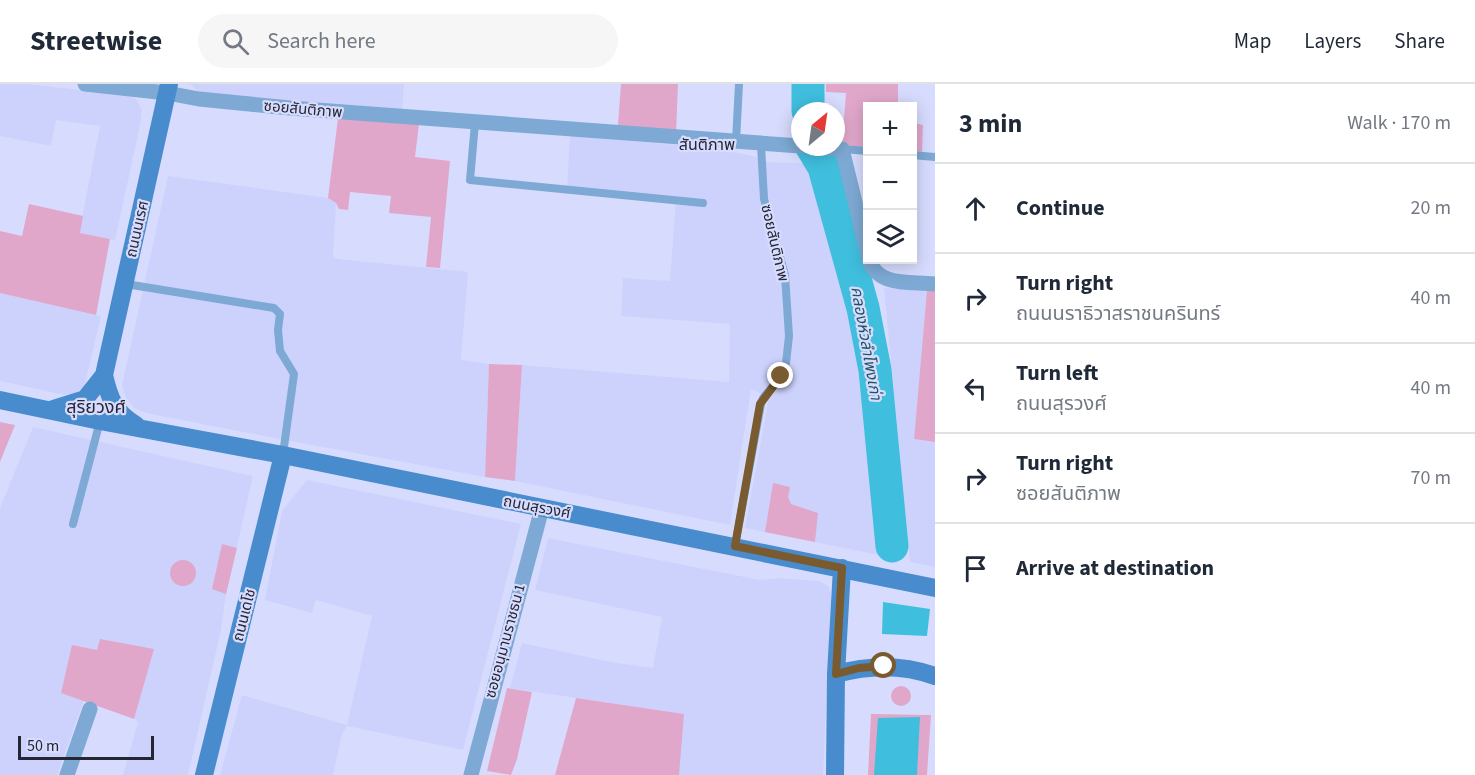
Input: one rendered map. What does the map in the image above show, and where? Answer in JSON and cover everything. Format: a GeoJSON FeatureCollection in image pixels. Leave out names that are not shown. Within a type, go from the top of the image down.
{"type":"FeatureCollection","features":[{"type":"Feature","properties":{"kind":"main road","name":"ถนนนเรศ"},"geometry":{"type":"LineString","coordinates":[[104,375],[168,88]]}},
{"type":"Feature","properties":{"kind":"main road","name":"ถนนสุรวงศ์"},"geometry":{"type":"LineString","coordinates":[[49,410],[85,399],[104,375]]}},
{"type":"Feature","properties":{"kind":"main road","name":"ถนนสุรวงศ์"},"geometry":{"type":"LineString","coordinates":[[104,375],[113,406],[124,418],[140,427]]}},
{"type":"Feature","properties":{"kind":"main road","name":"ถนนสุรวงศ์"},"geometry":{"type":"LineString","coordinates":[[0,400],[542,507],[935,588]]}},
{"type":"Feature","properties":{"kind":"main road","name":"ถนนเดโช"},"geometry":{"type":"LineString","coordinates":[[204,775],[283,455]]}},
{"type":"Feature","properties":{"kind":"main road"},"geometry":{"type":"LineString","coordinates":[[835,775],[836,674],[842,568]]}},
{"type":"Feature","properties":{"kind":"main road"},"geometry":{"type":"LineString","coordinates":[[836,674],[859,668],[884,666],[921,671],[935,676]]}},
{"type":"Feature","properties":{"kind":"street","name":"ซอยสันติภาพ"},"geometry":{"type":"LineString","coordinates":[[85,84],[168,88],[199,99],[290,108],[791,146]]}},
{"type":"Feature","properties":{"kind":"street"},"geometry":{"type":"LineString","coordinates":[[838,156],[863,241]]}},
{"type":"Feature","properties":{"kind":"street"},"geometry":{"type":"LineString","coordinates":[[871,264],[880,276],[893,282],[935,284]]}},
{"type":"Feature","properties":{"kind":"street","name":"ซอยอนุมานราชธน 1"},"geometry":{"type":"LineString","coordinates":[[471,775],[542,507]]}},
{"type":"Feature","properties":{"kind":"street"},"geometry":{"type":"LineString","coordinates":[[67,775],[90,709]]}},
{"type":"Feature","properties":{"kind":"lane"},"geometry":{"type":"LineString","coordinates":[[736,143],[739,84]]}},
{"type":"Feature","properties":{"kind":"lane"},"geometry":{"type":"LineString","coordinates":[[475,123],[470,180],[703,203]]}},
{"type":"Feature","properties":{"kind":"lane","name":"ซอยสันติภาพ"},"geometry":{"type":"LineString","coordinates":[[735,546],[760,404],[781,376],[786,363],[789,336],[785,275],[764,199],[761,145]]}},
{"type":"Feature","properties":{"kind":"lane"},"geometry":{"type":"LineString","coordinates":[[845,150],[863,151]]}},
{"type":"Feature","properties":{"kind":"lane"},"geometry":{"type":"LineString","coordinates":[[917,155],[935,157]]}},
{"type":"Feature","properties":{"kind":"lane"},"geometry":{"type":"LineString","coordinates":[[124,284],[274,308],[280,314],[278,330],[280,351],[294,374],[283,455]]}},
{"type":"Feature","properties":{"kind":"lane"},"geometry":{"type":"LineString","coordinates":[[73,524],[100,421]]}},
{"type":"Feature","properties":{"kind":"shaded area"},"geometry":{"type":"Polygon","coordinates":[[[0,84],[27,84],[127,95],[136,99],[142,110],[140,125],[115,240],[79,233],[100,126],[56,120],[51,146],[0,136],[0,84]]]}},
{"type":"Feature","properties":{"kind":"shaded area"},"geometry":{"type":"Polygon","coordinates":[[[190,84],[404,84],[402,112],[198,92],[190,84]]]}},
{"type":"Feature","properties":{"kind":"shaded area"},"geometry":{"type":"Polygon","coordinates":[[[621,84],[678,84],[676,134],[618,125],[621,84]]]}},
{"type":"Feature","properties":{"kind":"shaded area"},"geometry":{"type":"Polygon","coordinates":[[[826,84],[898,84],[898,102],[863,102],[863,147],[845,145],[846,93],[826,92],[826,84]]]}},
{"type":"Feature","properties":{"kind":"shaded area"},"geometry":{"type":"Polygon","coordinates":[[[338,118],[419,124],[415,157],[450,161],[440,268],[426,267],[431,217],[389,213],[391,196],[350,192],[348,210],[339,209],[336,203],[328,198],[338,118]]]}},
{"type":"Feature","properties":{"kind":"shaded area"},"geometry":{"type":"Polygon","coordinates":[[[917,124],[923,125],[922,152],[917,151],[917,124]]]}},
{"type":"Feature","properties":{"kind":"shaded area"},"geometry":{"type":"Polygon","coordinates":[[[570,136],[713,148],[753,156],[768,162],[820,164],[833,212],[849,295],[859,320],[868,355],[879,555],[745,528],[769,397],[751,389],[730,525],[515,481],[522,365],[729,382],[730,324],[621,316],[623,278],[670,281],[676,199],[567,189],[570,136]]]}},
{"type":"Feature","properties":{"kind":"shaded area"},"geometry":{"type":"Polygon","coordinates":[[[168,176],[328,198],[336,203],[333,256],[338,259],[468,272],[461,360],[489,364],[485,477],[146,413],[134,408],[126,398],[122,385],[168,176]]]}},
{"type":"Feature","properties":{"kind":"shaded area"},"geometry":{"type":"Polygon","coordinates":[[[29,204],[83,216],[80,233],[110,239],[96,315],[0,293],[0,231],[22,236],[29,204]]]}},
{"type":"Feature","properties":{"kind":"shaded area"},"geometry":{"type":"Polygon","coordinates":[[[884,288],[927,290],[914,439],[935,442],[935,567],[910,562],[884,288]]]}},
{"type":"Feature","properties":{"kind":"shaded area"},"geometry":{"type":"Polygon","coordinates":[[[927,290],[935,291],[935,442],[914,439],[927,290]]]}},
{"type":"Feature","properties":{"kind":"shaded area"},"geometry":{"type":"Polygon","coordinates":[[[0,293],[101,316],[83,392],[65,395],[0,381],[0,293]]]}},
{"type":"Feature","properties":{"kind":"shaded area"},"geometry":{"type":"Polygon","coordinates":[[[489,364],[522,365],[515,481],[485,477],[489,364]]]}},
{"type":"Feature","properties":{"kind":"shaded area"},"geometry":{"type":"Polygon","coordinates":[[[0,422],[15,425],[0,462],[0,422]]]}},
{"type":"Feature","properties":{"kind":"shaded area"},"geometry":{"type":"Polygon","coordinates":[[[33,427],[253,476],[188,775],[123,775],[138,722],[134,718],[84,700],[57,775],[0,775],[0,508],[33,427]]]}},
{"type":"Feature","properties":{"kind":"shaded area"},"geometry":{"type":"Polygon","coordinates":[[[307,480],[521,524],[463,750],[347,726],[342,734],[333,775],[220,775],[242,695],[347,725],[372,616],[316,600],[312,613],[265,600],[282,511],[307,480]]]}},
{"type":"Feature","properties":{"kind":"shaded area"},"geometry":{"type":"Polygon","coordinates":[[[773,483],[790,487],[788,497],[791,504],[818,513],[815,542],[765,532],[773,483]]]}},
{"type":"Feature","properties":{"kind":"shaded area"},"geometry":{"type":"Polygon","coordinates":[[[548,538],[760,580],[779,578],[819,581],[828,586],[831,605],[823,775],[678,775],[683,714],[510,688],[522,643],[611,662],[653,668],[662,617],[535,590],[548,538]]]}},
{"type":"Feature","properties":{"kind":"shaded area"},"geometry":{"type":"Polygon","coordinates":[[[222,544],[237,548],[226,594],[212,589],[222,544]]]}},
{"type":"Feature","properties":{"kind":"shaded area"},"geometry":{"type":"Polygon","coordinates":[[[183,560],[192,564],[196,573],[192,582],[183,586],[174,582],[170,573],[174,564],[183,560]]]}},
{"type":"Feature","properties":{"kind":"shaded area"},"geometry":{"type":"Polygon","coordinates":[[[883,602],[930,609],[927,636],[882,634],[883,602]]]}},
{"type":"Feature","properties":{"kind":"shaded area"},"geometry":{"type":"Polygon","coordinates":[[[100,639],[154,649],[134,719],[61,693],[72,645],[97,650],[100,639]]]}},
{"type":"Feature","properties":{"kind":"shaded area"},"geometry":{"type":"Polygon","coordinates":[[[901,686],[908,689],[911,696],[908,703],[901,706],[894,703],[891,696],[894,689],[901,686]]]}},
{"type":"Feature","properties":{"kind":"shaded area"},"geometry":{"type":"Polygon","coordinates":[[[507,688],[532,692],[517,759],[511,775],[487,771],[507,688]]]}},
{"type":"Feature","properties":{"kind":"shaded area"},"geometry":{"type":"Polygon","coordinates":[[[576,698],[684,714],[679,775],[555,775],[576,698]]]}},
{"type":"Feature","properties":{"kind":"shaded area"},"geometry":{"type":"Polygon","coordinates":[[[871,714],[931,715],[927,775],[868,775],[871,714]]]}},
{"type":"Feature","properties":{"kind":"shaded area"},"geometry":{"type":"Polygon","coordinates":[[[920,717],[917,775],[874,775],[878,718],[920,717]]]}},
{"type":"Feature","properties":{"kind":"waterway","name":"คลองหัวลำโพงเก่า"},"geometry":{"type":"LineString","coordinates":[[808,84],[808,102]]}},
{"type":"Feature","properties":{"kind":"waterway","name":"คลองหัวลำโพงเก่า"},"geometry":{"type":"LineString","coordinates":[[817,156],[824,167],[863,308],[875,370],[892,546]]}},
{"type":"Feature","properties":{"kind":"district","name":"สันติภาพ"},"geometry":{"type":"Point","coordinates":[707,144]}},
{"type":"Feature","properties":{"kind":"district","name":"สุริยวงศ์"},"geometry":{"type":"Point","coordinates":[96,407]}},
{"type":"Feature","properties":{"kind":"route"},"geometry":{"type":"LineString","coordinates":[[781,376],[760,404],[735,546],[842,568],[836,674],[859,668],[884,666]]}}]}
